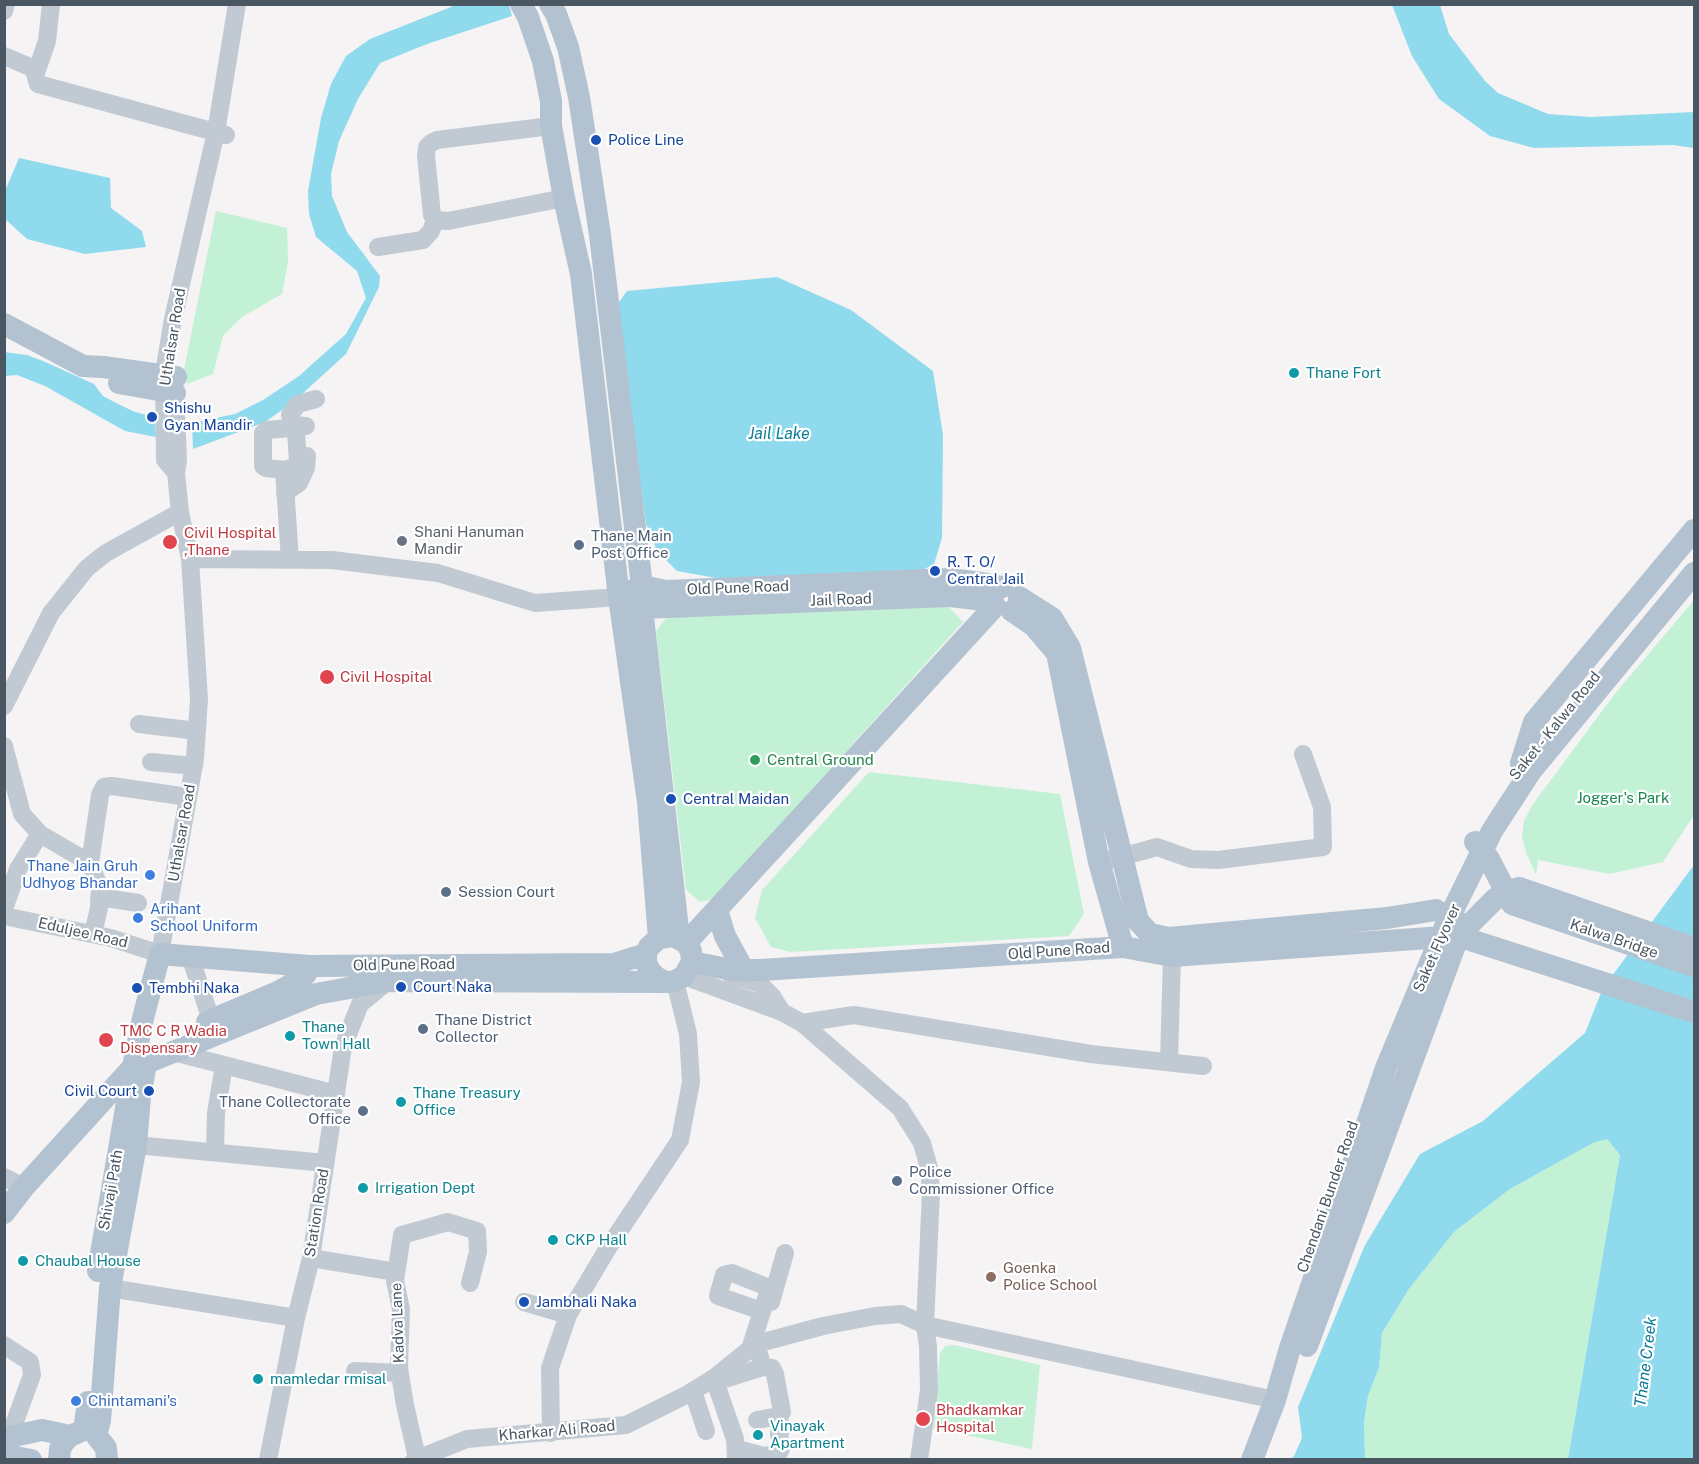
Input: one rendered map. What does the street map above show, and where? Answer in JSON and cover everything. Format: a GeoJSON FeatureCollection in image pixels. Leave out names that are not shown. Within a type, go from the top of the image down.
{"type":"FeatureCollection","features":[{"type":"Feature","properties":{"kind":"main road"},"geometry":{"type":"LineString","coordinates":[[521,4],[528,16],[543,61],[550,101],[561,129],[589,256],[603,291],[610,323]]}},
{"type":"Feature","properties":{"kind":"main road"},"geometry":{"type":"LineString","coordinates":[[540,4],[552,41],[561,129],[564,198],[581,274],[619,597],[648,802],[677,957]]}},
{"type":"Feature","properties":{"kind":"main road"},"geometry":{"type":"LineString","coordinates":[[550,4],[568,47],[579,97],[600,235],[642,597],[677,957]]}},
{"type":"Feature","properties":{"kind":"main road"},"geometry":{"type":"LineString","coordinates":[[4,324],[83,366],[99,380],[170,384]]}},
{"type":"Feature","properties":{"kind":"main road"},"geometry":{"type":"LineString","coordinates":[[1521,763],[1533,722],[1695,530]]}},
{"type":"Feature","properties":{"kind":"main road","name":"Saket - Kalwa Road"},"geometry":{"type":"LineString","coordinates":[[1436,910],[1472,839],[1521,763],[1695,556]]}},
{"type":"Feature","properties":{"kind":"main road","name":"Saket Flyover"},"geometry":{"type":"LineString","coordinates":[[1279,1390],[1290,1348],[1386,1068],[1447,922],[1492,831],[1531,771],[1695,573]]}},
{"type":"Feature","properties":{"kind":"main road","name":"Old Pune Road"},"geometry":{"type":"LineString","coordinates":[[642,597],[666,591],[949,579],[982,583],[1004,601],[1052,618],[1070,648],[1138,921],[1143,927]]}},
{"type":"Feature","properties":{"kind":"main road","name":"Saket - Kalwa Road"},"geometry":{"type":"LineString","coordinates":[[1458,936],[1489,859],[1503,831],[1536,779],[1695,585]]}},
{"type":"Feature","properties":{"kind":"main road"},"geometry":{"type":"LineString","coordinates":[[619,597],[642,597]]}},
{"type":"Feature","properties":{"kind":"main road"},"geometry":{"type":"LineString","coordinates":[[677,957],[717,910],[1004,601],[1034,626],[1057,654],[1099,862],[1123,947],[1143,927],[1150,934],[1169,938],[1387,918],[1436,910],[1426,937]]}},
{"type":"Feature","properties":{"kind":"main road"},"geometry":{"type":"LineString","coordinates":[[1472,839],[1489,859],[1505,892]]}},
{"type":"Feature","properties":{"kind":"main road"},"geometry":{"type":"LineString","coordinates":[[1252,1460],[1279,1390],[1299,1368],[1458,936],[1505,892],[1519,888],[1534,903]]}},
{"type":"Feature","properties":{"kind":"main road","name":"Kalwa Bridge"},"geometry":{"type":"LineString","coordinates":[[1534,903],[1695,948]]}},
{"type":"Feature","properties":{"kind":"main road","name":"Kalwa Bridge"},"geometry":{"type":"LineString","coordinates":[[1534,903],[1695,966]]}},
{"type":"Feature","properties":{"kind":"main road"},"geometry":{"type":"LineString","coordinates":[[717,910],[725,936],[749,974]]}},
{"type":"Feature","properties":{"kind":"main road","name":"Old Pune Road"},"geometry":{"type":"LineString","coordinates":[[140,1065],[316,994],[388,981],[677,957],[749,974],[1123,947],[1172,956],[1458,936],[1695,1012]]}},
{"type":"Feature","properties":{"kind":"main road","name":"Chendani Bunder Road"},"geometry":{"type":"LineString","coordinates":[[1279,1390],[1274,1353],[1334,1173],[1426,937]]}},
{"type":"Feature","properties":{"kind":"main road","name":"Old Pune Road"},"geometry":{"type":"LineString","coordinates":[[160,954],[309,966],[614,964],[677,957]]}},
{"type":"Feature","properties":{"kind":"main road","name":"Shivaji Path"},"geometry":{"type":"LineString","coordinates":[[83,1434],[88,1404],[99,1259],[140,1065],[143,1018],[160,954]]}},
{"type":"Feature","properties":{"kind":"main road"},"geometry":{"type":"LineString","coordinates":[[677,957],[749,974]]}},
{"type":"Feature","properties":{"kind":"main road"},"geometry":{"type":"LineString","coordinates":[[4,1213],[14,1182],[140,1065],[156,1047],[167,1039],[278,992],[298,981],[306,974],[309,966]]}},
{"type":"Feature","properties":{"kind":"main road"},"geometry":{"type":"LineString","coordinates":[[59,1460],[60,1449],[100,1421],[110,1288],[136,1145],[140,1065]]}},
{"type":"Feature","properties":{"kind":"main road"},"geometry":{"type":"LineString","coordinates":[[12,1449],[42,1430],[83,1434],[106,1448],[106,1460]]}},
{"type":"Feature","properties":{"kind":"street"},"geometry":{"type":"LineString","coordinates":[[4,11],[6,4]]}},
{"type":"Feature","properties":{"kind":"street"},"geometry":{"type":"LineString","coordinates":[[51,4],[47,41],[35,74],[38,84],[221,133]]}},
{"type":"Feature","properties":{"kind":"street","name":"Uthalsar Road"},"geometry":{"type":"LineString","coordinates":[[160,954],[194,766],[199,699],[190,559],[180,512],[176,473],[178,460],[170,384],[173,319],[200,226],[221,133],[231,82],[237,4]]}},
{"type":"Feature","properties":{"kind":"street"},"geometry":{"type":"LineString","coordinates":[[231,82],[249,4]]}},
{"type":"Feature","properties":{"kind":"street"},"geometry":{"type":"LineString","coordinates":[[4,56],[37,70]]}},
{"type":"Feature","properties":{"kind":"street"},"geometry":{"type":"LineString","coordinates":[[435,220],[432,215],[426,156],[427,147],[431,143],[437,140],[561,129]]}},
{"type":"Feature","properties":{"kind":"street"},"geometry":{"type":"LineString","coordinates":[[435,220],[448,220],[564,198]]}},
{"type":"Feature","properties":{"kind":"street"},"geometry":{"type":"LineString","coordinates":[[378,247],[423,240],[431,231],[435,220]]}},
{"type":"Feature","properties":{"kind":"street"},"geometry":{"type":"LineString","coordinates":[[285,493],[299,483],[306,468],[310,425],[293,425],[290,415],[298,404],[316,399]]}},
{"type":"Feature","properties":{"kind":"street"},"geometry":{"type":"LineString","coordinates":[[284,470],[290,560]]}},
{"type":"Feature","properties":{"kind":"street"},"geometry":{"type":"LineString","coordinates":[[4,706],[51,613],[87,568],[106,553],[180,512]]}},
{"type":"Feature","properties":{"kind":"street"},"geometry":{"type":"LineString","coordinates":[[190,559],[332,560],[438,573],[535,603],[619,597]]}},
{"type":"Feature","properties":{"kind":"street"},"geometry":{"type":"LineString","coordinates":[[139,724],[197,731]]}},
{"type":"Feature","properties":{"kind":"street"},"geometry":{"type":"LineString","coordinates":[[4,746],[22,814],[40,834],[90,863]]}},
{"type":"Feature","properties":{"kind":"street"},"geometry":{"type":"LineString","coordinates":[[1099,862],[1157,847],[1191,859],[1218,860],[1323,847],[1322,807],[1303,754]]}},
{"type":"Feature","properties":{"kind":"street"},"geometry":{"type":"LineString","coordinates":[[151,762],[194,766]]}},
{"type":"Feature","properties":{"kind":"street"},"geometry":{"type":"LineString","coordinates":[[93,934],[100,889],[90,863],[100,795],[104,787],[112,786],[188,797]]}},
{"type":"Feature","properties":{"kind":"street"},"geometry":{"type":"LineString","coordinates":[[4,909],[11,867],[40,834]]}},
{"type":"Feature","properties":{"kind":"street"},"geometry":{"type":"LineString","coordinates":[[99,897],[138,903]]}},
{"type":"Feature","properties":{"kind":"street","name":"Eduljee Road"},"geometry":{"type":"LineString","coordinates":[[4,916],[111,938],[160,954]]}},
{"type":"Feature","properties":{"kind":"street"},"geometry":{"type":"LineString","coordinates":[[190,956],[211,1020]]}},
{"type":"Feature","properties":{"kind":"street"},"geometry":{"type":"LineString","coordinates":[[1169,1062],[1172,956]]}},
{"type":"Feature","properties":{"kind":"street"},"geometry":{"type":"LineString","coordinates":[[677,957],[747,978],[749,974],[772,996],[782,1012]]}},
{"type":"Feature","properties":{"kind":"street"},"geometry":{"type":"LineString","coordinates":[[677,957],[802,1023],[900,1108],[922,1143],[929,1168],[932,1192],[925,1325],[930,1372],[919,1460]]}},
{"type":"Feature","properties":{"kind":"street"},"geometry":{"type":"LineString","coordinates":[[551,1433],[550,1368],[568,1315],[608,1248],[680,1140],[691,1082],[688,1034],[677,957]]}},
{"type":"Feature","properties":{"kind":"street","name":"Station Road"},"geometry":{"type":"LineString","coordinates":[[268,1460],[310,1258],[343,1047],[360,1004],[388,981]]}},
{"type":"Feature","properties":{"kind":"street"},"geometry":{"type":"LineString","coordinates":[[802,1023],[854,1015],[1091,1054],[1203,1065]]}},
{"type":"Feature","properties":{"kind":"street"},"geometry":{"type":"LineString","coordinates":[[173,1052],[336,1094]]}},
{"type":"Feature","properties":{"kind":"street"},"geometry":{"type":"LineString","coordinates":[[215,1152],[216,1113],[224,1065]]}},
{"type":"Feature","properties":{"kind":"street"},"geometry":{"type":"LineString","coordinates":[[136,1145],[325,1163]]}},
{"type":"Feature","properties":{"kind":"street"},"geometry":{"type":"LineString","coordinates":[[396,1272],[402,1235],[448,1222],[477,1231],[478,1252],[470,1283]]}},
{"type":"Feature","properties":{"kind":"street"},"geometry":{"type":"LineString","coordinates":[[756,1344],[762,1333],[785,1253]]}},
{"type":"Feature","properties":{"kind":"street","name":"Kadva Lane"},"geometry":{"type":"LineString","coordinates":[[310,1258],[396,1272],[395,1281],[400,1309],[400,1373],[416,1459]]}},
{"type":"Feature","properties":{"kind":"street"},"geometry":{"type":"LineString","coordinates":[[110,1288],[296,1318]]}},
{"type":"Feature","properties":{"kind":"street"},"geometry":{"type":"LineString","coordinates":[[524,1302],[568,1315]]}},
{"type":"Feature","properties":{"kind":"street"},"geometry":{"type":"LineString","coordinates":[[762,1311],[756,1344],[762,1367]]}},
{"type":"Feature","properties":{"kind":"street","name":"Kharkar Ali Road"},"geometry":{"type":"LineString","coordinates":[[416,1459],[467,1439],[626,1425],[719,1379],[756,1344],[823,1326],[875,1316],[902,1314],[925,1325],[1279,1390]]}},
{"type":"Feature","properties":{"kind":"street"},"geometry":{"type":"LineString","coordinates":[[4,1345],[30,1362],[32,1375],[12,1449]]}},
{"type":"Feature","properties":{"kind":"street"},"geometry":{"type":"LineString","coordinates":[[762,1367],[772,1368],[775,1374],[782,1412],[779,1416],[782,1430],[779,1433],[781,1449],[778,1454],[764,1456],[739,1455],[719,1379],[762,1367]]}},
{"type":"Feature","properties":{"kind":"street"},"geometry":{"type":"LineString","coordinates":[[355,1371],[400,1373]]}},
{"type":"Feature","properties":{"kind":"street"},"geometry":{"type":"LineString","coordinates":[[693,1391],[701,1411],[705,1431]]}},
{"type":"Feature","properties":{"kind":"street"},"geometry":{"type":"LineString","coordinates":[[757,1420],[779,1416]]}},
{"type":"Feature","properties":{"kind":"green space"},"geometry":{"type":"Polygon","coordinates":[[[216,211],[287,228],[288,261],[282,294],[242,317],[223,336],[213,374],[187,384],[184,370],[216,211]]]}},
{"type":"Feature","properties":{"kind":"green space","name":"Jogger's Park"},"geometry":{"type":"Polygon","coordinates":[[[1694,600],[1694,815],[1663,862],[1610,874],[1538,860],[1536,875],[1522,836],[1524,821],[1533,804],[1614,695],[1694,600]]]}},
{"type":"Feature","properties":{"kind":"green space","name":"Central Ground"},"geometry":{"type":"Polygon","coordinates":[[[948,606],[963,622],[713,899],[700,902],[686,890],[656,631],[667,617],[948,606]]]}},
{"type":"Feature","properties":{"kind":"green space"},"geometry":{"type":"Polygon","coordinates":[[[869,772],[1060,794],[1084,914],[1069,936],[791,952],[771,947],[755,918],[762,890],[869,772]]]}},
{"type":"Feature","properties":{"kind":"green space"},"geometry":{"type":"Polygon","coordinates":[[[1607,1139],[1620,1155],[1568,1459],[1365,1460],[1364,1423],[1368,1396],[1379,1368],[1382,1333],[1409,1289],[1454,1232],[1510,1189],[1593,1143],[1607,1139]]]}},
{"type":"Feature","properties":{"kind":"green space"},"geometry":{"type":"Polygon","coordinates":[[[954,1345],[1040,1365],[1032,1449],[933,1428],[940,1353],[945,1346],[954,1345]]]}},
{"type":"Feature","properties":{"kind":"water"},"geometry":{"type":"Polygon","coordinates":[[[456,5],[509,5],[512,16],[427,44],[380,63],[358,99],[339,141],[331,174],[332,196],[347,232],[380,276],[379,287],[346,354],[292,403],[265,422],[193,449],[192,423],[235,414],[263,400],[299,376],[346,334],[366,298],[357,271],[316,237],[309,214],[308,191],[321,118],[331,84],[346,56],[370,39],[456,5]]]}},
{"type":"Feature","properties":{"kind":"water"},"geometry":{"type":"Polygon","coordinates":[[[1392,5],[1440,5],[1449,34],[1485,81],[1498,93],[1548,114],[1591,117],[1694,112],[1694,148],[1673,145],[1534,148],[1490,136],[1439,99],[1412,56],[1392,5]]]}},
{"type":"Feature","properties":{"kind":"water"},"geometry":{"type":"Polygon","coordinates":[[[19,158],[110,178],[111,208],[142,231],[146,247],[85,254],[27,239],[5,219],[5,191],[19,158]]]}},
{"type":"Feature","properties":{"kind":"water","name":"Jail Lake"},"geometry":{"type":"Polygon","coordinates":[[[777,277],[851,310],[933,371],[943,435],[942,538],[934,564],[917,573],[727,580],[677,571],[657,551],[646,524],[616,306],[627,291],[777,277]]]}},
{"type":"Feature","properties":{"kind":"water"},"geometry":{"type":"Polygon","coordinates":[[[4,352],[27,355],[43,361],[94,384],[103,396],[118,404],[135,412],[155,417],[156,437],[125,431],[45,386],[17,375],[5,376],[4,352]]]}},
{"type":"Feature","properties":{"kind":"water","name":"Thane Creek"},"geometry":{"type":"Polygon","coordinates":[[[1694,865],[1694,1459],[1568,1459],[1620,1155],[1607,1139],[1593,1143],[1510,1189],[1454,1232],[1409,1289],[1382,1333],[1379,1368],[1368,1396],[1364,1423],[1365,1459],[1290,1460],[1302,1438],[1298,1407],[1365,1245],[1420,1154],[1483,1121],[1585,1033],[1603,988],[1694,865]]]}},
{"type":"Feature","properties":{"kind":"place","name":"Police Line"},"geometry":{"type":"Point","coordinates":[596,140]}},
{"type":"Feature","properties":{"kind":"place","name":"Thane Fort"},"geometry":{"type":"Point","coordinates":[1294,373]}},
{"type":"Feature","properties":{"kind":"place","name":"Shishu Gyan Mandir"},"geometry":{"type":"Point","coordinates":[152,417]}},
{"type":"Feature","properties":{"kind":"place","name":"Shani Hanuman Mandir"},"geometry":{"type":"Point","coordinates":[402,541]}},
{"type":"Feature","properties":{"kind":"place","name":"Civil Hospital ,Thane"},"geometry":{"type":"Point","coordinates":[170,542]}},
{"type":"Feature","properties":{"kind":"place","name":"Thane Main Post Office"},"geometry":{"type":"Point","coordinates":[579,545]}},
{"type":"Feature","properties":{"kind":"place","name":"R. T. O/ Central Jail"},"geometry":{"type":"Point","coordinates":[935,571]}},
{"type":"Feature","properties":{"kind":"place","name":"Civil Hospital"},"geometry":{"type":"Point","coordinates":[327,677]}},
{"type":"Feature","properties":{"kind":"place","name":"Central Ground"},"geometry":{"type":"Point","coordinates":[755,760]}},
{"type":"Feature","properties":{"kind":"place","name":"Central Maidan"},"geometry":{"type":"Point","coordinates":[671,799]}},
{"type":"Feature","properties":{"kind":"place","name":"Thane Jain Gruh Udhyog Bhandar"},"geometry":{"type":"Point","coordinates":[150,875]}},
{"type":"Feature","properties":{"kind":"place","name":"Session Court"},"geometry":{"type":"Point","coordinates":[446,892]}},
{"type":"Feature","properties":{"kind":"place","name":"Arihant School Uniform"},"geometry":{"type":"Point","coordinates":[138,918]}},
{"type":"Feature","properties":{"kind":"place","name":"Court Naka"},"geometry":{"type":"Point","coordinates":[401,987]}},
{"type":"Feature","properties":{"kind":"place","name":"Tembhi Naka"},"geometry":{"type":"Point","coordinates":[137,988]}},
{"type":"Feature","properties":{"kind":"place","name":"Thane District Collector"},"geometry":{"type":"Point","coordinates":[423,1029]}},
{"type":"Feature","properties":{"kind":"place","name":"Thane Town Hall"},"geometry":{"type":"Point","coordinates":[290,1036]}},
{"type":"Feature","properties":{"kind":"place","name":"TMC C R Wadia Dispensary"},"geometry":{"type":"Point","coordinates":[106,1040]}},
{"type":"Feature","properties":{"kind":"place","name":"Civil Court"},"geometry":{"type":"Point","coordinates":[149,1091]}},
{"type":"Feature","properties":{"kind":"place","name":"Thane Treasury Office"},"geometry":{"type":"Point","coordinates":[401,1102]}},
{"type":"Feature","properties":{"kind":"place","name":"Thane Collectorate Office"},"geometry":{"type":"Point","coordinates":[363,1111]}},
{"type":"Feature","properties":{"kind":"place","name":"Police Commissioner Office"},"geometry":{"type":"Point","coordinates":[897,1181]}},
{"type":"Feature","properties":{"kind":"place","name":"Irrigation Dept"},"geometry":{"type":"Point","coordinates":[363,1188]}},
{"type":"Feature","properties":{"kind":"place","name":"CKP Hall"},"geometry":{"type":"Point","coordinates":[553,1240]}},
{"type":"Feature","properties":{"kind":"place","name":"Chaubal House"},"geometry":{"type":"Point","coordinates":[23,1261]}},
{"type":"Feature","properties":{"kind":"place","name":"Goenka Police School"},"geometry":{"type":"Point","coordinates":[991,1277]}},
{"type":"Feature","properties":{"kind":"place","name":"Jambhali Naka"},"geometry":{"type":"Point","coordinates":[524,1302]}},
{"type":"Feature","properties":{"kind":"place","name":"mamledar rmisal"},"geometry":{"type":"Point","coordinates":[258,1379]}},
{"type":"Feature","properties":{"kind":"place","name":"Chintamani's"},"geometry":{"type":"Point","coordinates":[76,1401]}},
{"type":"Feature","properties":{"kind":"place","name":"Bhadkamkar Hospital"},"geometry":{"type":"Point","coordinates":[923,1419]}},
{"type":"Feature","properties":{"kind":"place","name":"Vinayak Apartment"},"geometry":{"type":"Point","coordinates":[758,1435]}}]}
